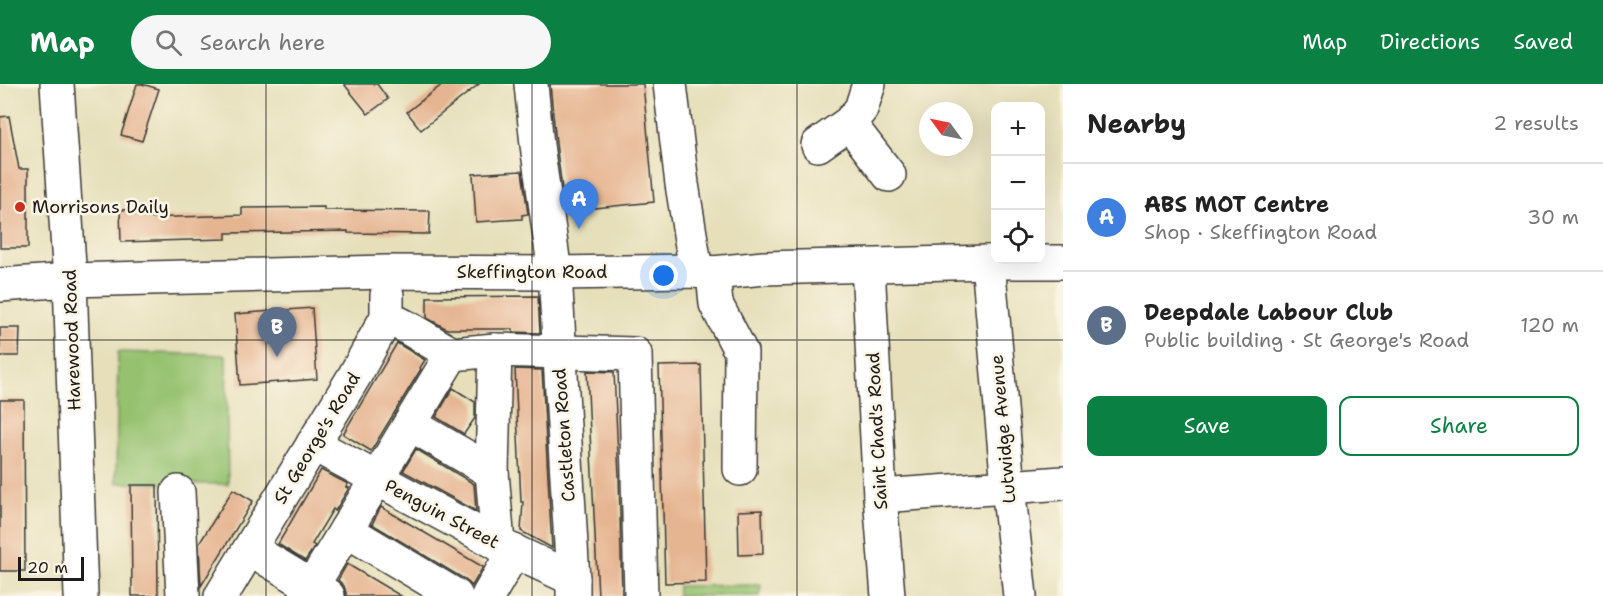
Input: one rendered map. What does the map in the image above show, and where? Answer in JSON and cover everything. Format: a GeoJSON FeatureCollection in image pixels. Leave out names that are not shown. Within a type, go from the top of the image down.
{"type":"FeatureCollection","features":[{"type":"Feature","properties":{"kind":"street","name":"Castleton Road"},"geometry":{"type":"LineString","coordinates":[[531,84],[555,273],[573,587]]}},
{"type":"Feature","properties":{"kind":"street"},"geometry":{"type":"LineString","coordinates":[[670,84],[682,184],[705,272],[716,304],[741,352],[740,469]]}},
{"type":"Feature","properties":{"kind":"street"},"geometry":{"type":"LineString","coordinates":[[818,145],[849,123],[861,109],[869,84]]}},
{"type":"Feature","properties":{"kind":"street","name":"Harewood Road"},"geometry":{"type":"LineString","coordinates":[[59,85],[70,280],[81,596]]}},
{"type":"Feature","properties":{"kind":"street"},"geometry":{"type":"LineString","coordinates":[[849,123],[889,175]]}},
{"type":"Feature","properties":{"kind":"street","name":"Lutwidge Avenue"},"geometry":{"type":"LineString","coordinates":[[988,262],[1020,596]]}},
{"type":"Feature","properties":{"kind":"street","name":"Skeffington Road"},"geometry":{"type":"LineString","coordinates":[[0,285],[70,280],[387,272],[705,272],[764,268],[1063,262]]}},
{"type":"Feature","properties":{"kind":"street","name":"Saint Chad's Road"},"geometry":{"type":"LineString","coordinates":[[868,266],[880,496],[888,596]]}},
{"type":"Feature","properties":{"kind":"street","name":"St George's Road"},"geometry":{"type":"LineString","coordinates":[[221,596],[314,444],[387,317],[387,272]]}},
{"type":"Feature","properties":{"kind":"street"},"geometry":{"type":"LineString","coordinates":[[387,317],[452,354],[495,350],[635,354],[641,596]]}},
{"type":"Feature","properties":{"kind":"street"},"geometry":{"type":"LineString","coordinates":[[488,596],[506,548],[492,472],[495,350]]}},
{"type":"Feature","properties":{"kind":"street"},"geometry":{"type":"LineString","coordinates":[[250,549],[316,593],[346,530],[452,354]]}},
{"type":"Feature","properties":{"kind":"street"},"geometry":{"type":"LineString","coordinates":[[410,424],[492,472]]}},
{"type":"Feature","properties":{"kind":"street","name":"Penguin Street"},"geometry":{"type":"LineString","coordinates":[[314,444],[573,587]]}},
{"type":"Feature","properties":{"kind":"street"},"geometry":{"type":"LineString","coordinates":[[880,496],[1063,483]]}},
{"type":"Feature","properties":{"kind":"street"},"geometry":{"type":"LineString","coordinates":[[178,492],[183,596]]}},
{"type":"Feature","properties":{"kind":"street"},"geometry":{"type":"LineString","coordinates":[[346,530],[456,596]]}},
{"type":"Feature","properties":{"kind":"green space"},"geometry":{"type":"Polygon","coordinates":[[[118,352],[226,355],[228,484],[116,483],[118,352]]]}},
{"type":"Feature","properties":{"kind":"green space"},"geometry":{"type":"Polygon","coordinates":[[[761,585],[760,596],[678,596],[678,586],[761,585]]]}},
{"type":"Feature","properties":{"kind":"building"},"geometry":{"type":"Polygon","coordinates":[[[137,84],[159,89],[142,141],[121,135],[137,84]]]}},
{"type":"Feature","properties":{"kind":"building"},"geometry":{"type":"Polygon","coordinates":[[[344,84],[377,84],[388,99],[368,114],[344,84]]]}},
{"type":"Feature","properties":{"kind":"building"},"geometry":{"type":"Polygon","coordinates":[[[443,84],[479,84],[421,130],[407,112],[443,84]]]}},
{"type":"Feature","properties":{"kind":"building"},"geometry":{"type":"Polygon","coordinates":[[[550,84],[643,84],[654,202],[565,211],[550,84]]]}},
{"type":"Feature","properties":{"kind":"building"},"geometry":{"type":"Polygon","coordinates":[[[9,116],[19,169],[28,169],[28,248],[0,248],[0,117],[9,116]]]}},
{"type":"Feature","properties":{"kind":"building"},"geometry":{"type":"Polygon","coordinates":[[[522,171],[528,214],[522,215],[522,219],[476,222],[473,174],[522,171]]]}},
{"type":"Feature","properties":{"kind":"building"},"geometry":{"type":"Polygon","coordinates":[[[324,207],[324,210],[430,211],[429,234],[348,233],[348,231],[226,233],[226,239],[121,242],[120,210],[145,209],[145,218],[242,215],[242,208],[324,207]]]}},
{"type":"Feature","properties":{"kind":"building"},"geometry":{"type":"Polygon","coordinates":[[[538,296],[540,333],[513,332],[513,329],[447,329],[427,318],[427,297],[538,296]]]}},
{"type":"Feature","properties":{"kind":"building"},"geometry":{"type":"Polygon","coordinates":[[[312,308],[317,379],[240,385],[235,314],[312,308]]]}},
{"type":"Feature","properties":{"kind":"building"},"geometry":{"type":"Polygon","coordinates":[[[0,328],[20,328],[19,356],[0,356],[0,328]]]}},
{"type":"Feature","properties":{"kind":"building"},"geometry":{"type":"Polygon","coordinates":[[[397,343],[425,360],[371,451],[343,434],[397,343]]]}},
{"type":"Feature","properties":{"kind":"building"},"geometry":{"type":"Polygon","coordinates":[[[701,365],[706,582],[665,583],[659,366],[701,365]]]}},
{"type":"Feature","properties":{"kind":"building"},"geometry":{"type":"Polygon","coordinates":[[[515,369],[542,370],[552,548],[521,531],[523,502],[521,502],[515,369]]]}},
{"type":"Feature","properties":{"kind":"building"},"geometry":{"type":"Polygon","coordinates":[[[587,371],[614,372],[622,596],[598,596],[587,371]]]}},
{"type":"Feature","properties":{"kind":"building"},"geometry":{"type":"Polygon","coordinates":[[[453,388],[475,402],[475,418],[464,434],[436,417],[453,388]]]}},
{"type":"Feature","properties":{"kind":"building"},"geometry":{"type":"Polygon","coordinates":[[[0,400],[24,400],[25,571],[0,571],[0,400]]]}},
{"type":"Feature","properties":{"kind":"building"},"geometry":{"type":"Polygon","coordinates":[[[416,449],[474,484],[476,511],[403,471],[416,449]]]}},
{"type":"Feature","properties":{"kind":"building"},"geometry":{"type":"Polygon","coordinates":[[[321,470],[348,484],[346,487],[349,488],[335,511],[333,509],[312,544],[315,546],[305,561],[278,544],[321,470]]]}},
{"type":"Feature","properties":{"kind":"building"},"geometry":{"type":"Polygon","coordinates":[[[131,485],[157,485],[158,596],[132,596],[131,485]]]}},
{"type":"Feature","properties":{"kind":"building"},"geometry":{"type":"Polygon","coordinates":[[[233,489],[253,501],[201,586],[199,544],[233,489]]]}},
{"type":"Feature","properties":{"kind":"building"},"geometry":{"type":"Polygon","coordinates":[[[381,507],[483,567],[472,586],[466,580],[372,524],[381,507]]]}},
{"type":"Feature","properties":{"kind":"building"},"geometry":{"type":"Polygon","coordinates":[[[762,510],[763,554],[739,555],[738,511],[762,510]]]}},
{"type":"Feature","properties":{"kind":"building"},"geometry":{"type":"Polygon","coordinates":[[[347,564],[401,596],[347,596],[344,586],[338,580],[347,564]]]}},
{"type":"Feature","properties":{"kind":"place","name":"Morrisons Daily"},"geometry":{"type":"Point","coordinates":[20,207]}},
{"type":"Feature","properties":{"kind":"place","name":"ABS MOT Centre"},"geometry":{"type":"Point","coordinates":[579,229]}},
{"type":"Feature","properties":{"kind":"place","name":"Deepdale Labour Club"},"geometry":{"type":"Point","coordinates":[277,357]}}]}
